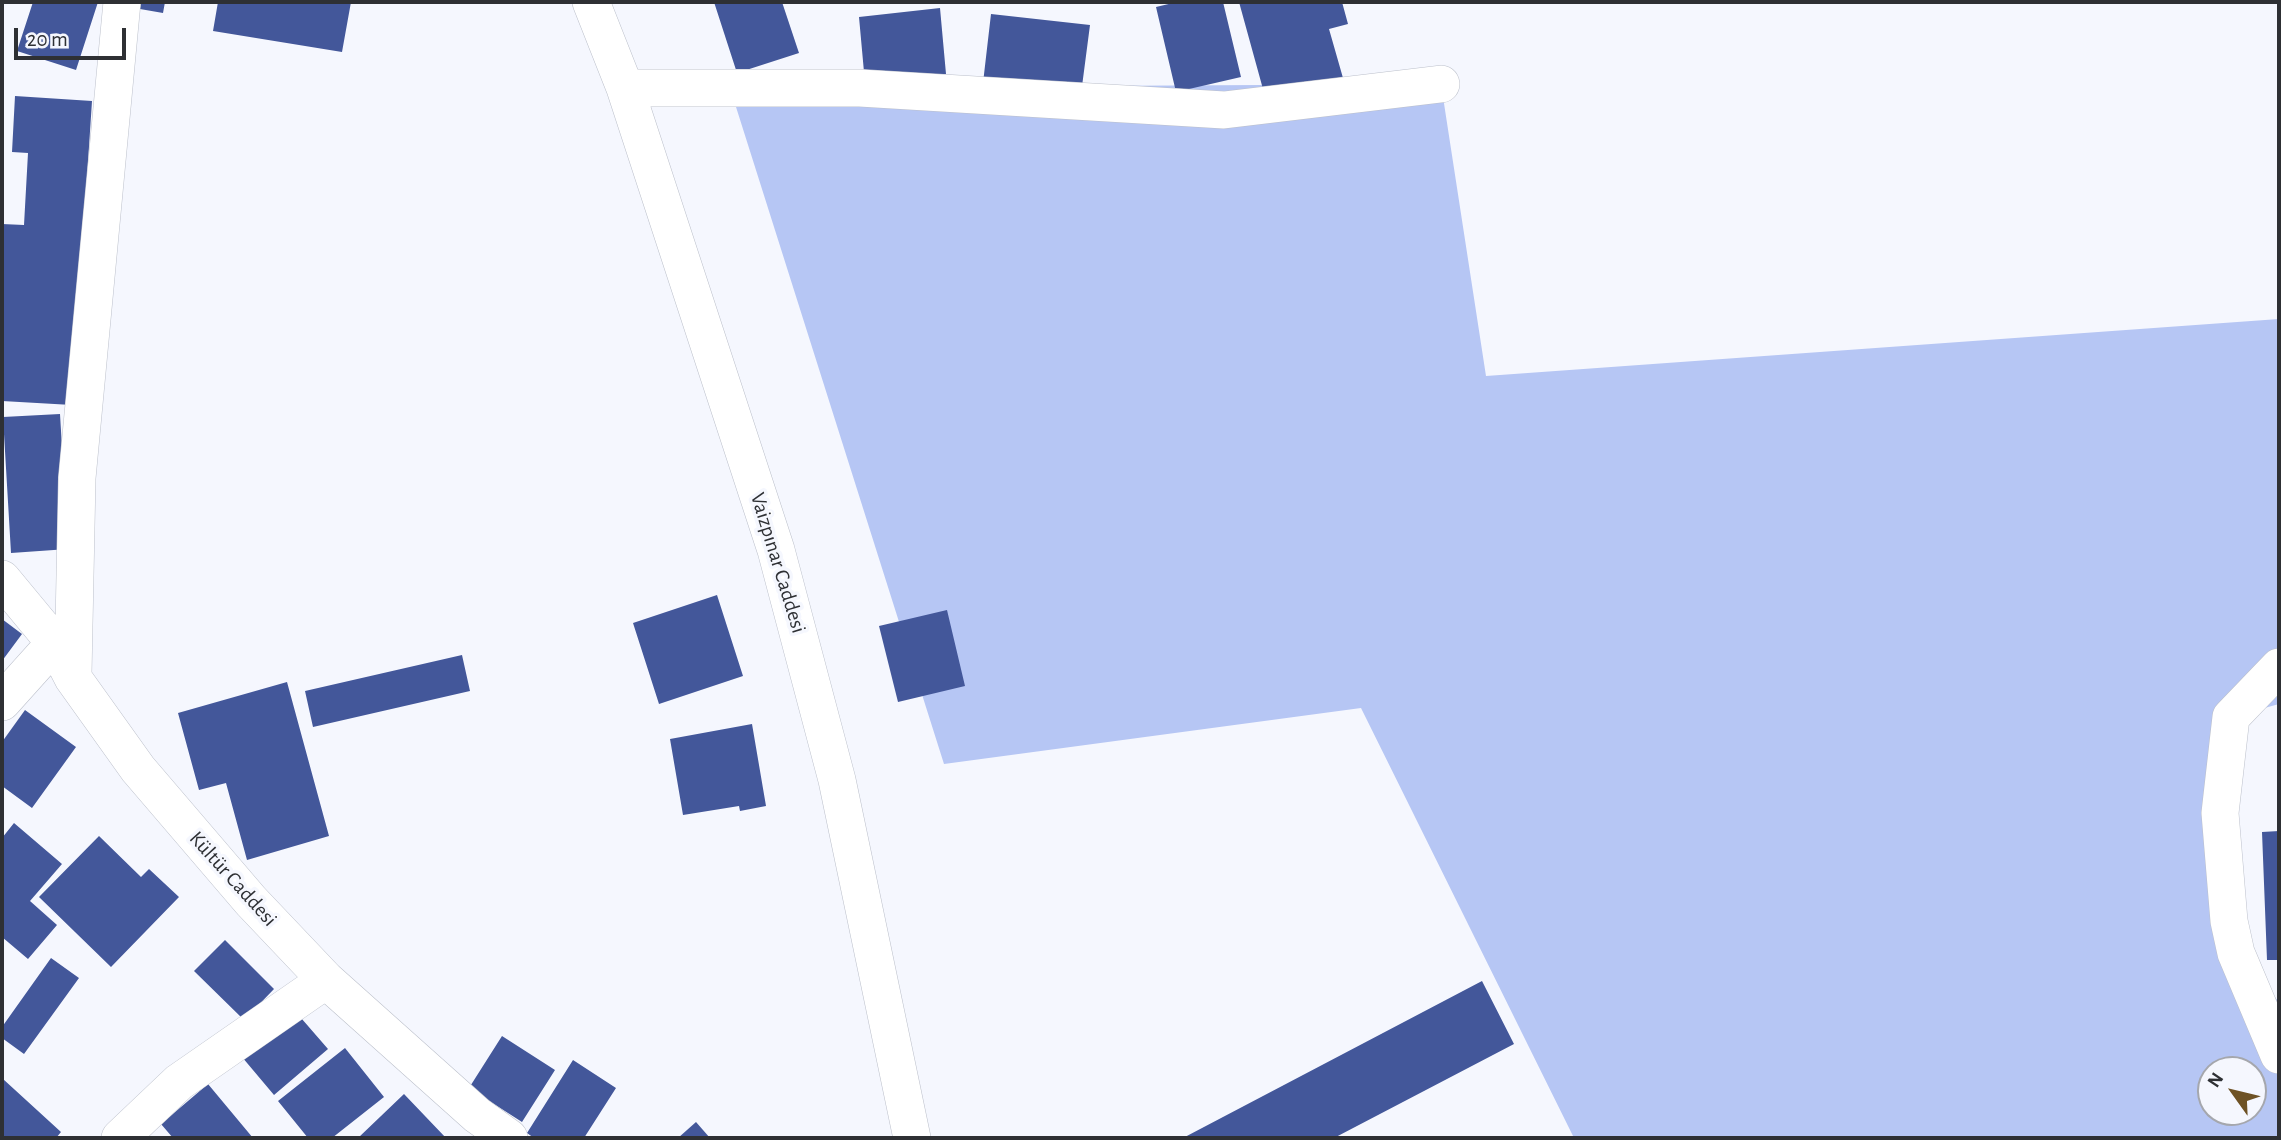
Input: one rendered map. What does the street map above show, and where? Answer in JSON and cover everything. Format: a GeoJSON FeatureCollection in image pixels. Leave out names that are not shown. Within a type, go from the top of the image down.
{"type":"FeatureCollection","features":[{"type":"Feature","properties":{"kind":"street"},"geometry":{"type":"LineString","coordinates":[[73,678],[77,478],[122,2]]}},
{"type":"Feature","properties":{"kind":"street","name":"Vaizpınar Caddesi"},"geometry":{"type":"LineString","coordinates":[[591,2],[625,88],[776,550],[813,682],[912,1138]]}},
{"type":"Feature","properties":{"kind":"street"},"geometry":{"type":"LineString","coordinates":[[625,88],[860,88],[1224,110],[1441,84]]}},
{"type":"Feature","properties":{"kind":"street","name":"Kültür Caddesi"},"geometry":{"type":"LineString","coordinates":[[2,579],[55,643],[73,678],[138,769],[251,901],[326,980],[477,1115],[509,1138]]}},
{"type":"Feature","properties":{"kind":"street"},"geometry":{"type":"LineString","coordinates":[[2,702],[55,643]]}},
{"type":"Feature","properties":{"kind":"street"},"geometry":{"type":"LineString","coordinates":[[2279,667],[2231,717],[2220,813],[2229,921],[2236,953],[2279,1055]]}},
{"type":"Feature","properties":{"kind":"street"},"geometry":{"type":"LineString","coordinates":[[120,1138],[180,1082],[326,980]]}},
{"type":"Feature","properties":{"kind":"shaded area"},"geometry":{"type":"Polygon","coordinates":[[[1441,84],[1486,376],[2279,319],[2279,704],[2232,717],[2236,953],[2279,1002],[2279,1138],[1574,1138],[1361,708],[944,764],[730,88],[1441,84]]]}},
{"type":"Feature","properties":{"kind":"building"},"geometry":{"type":"Polygon","coordinates":[[[33,2],[98,2],[76,70],[17,51],[33,2]]]}},
{"type":"Feature","properties":{"kind":"building"},"geometry":{"type":"Polygon","coordinates":[[[141,2],[165,2],[163,13],[140,9],[141,2]]]}},
{"type":"Feature","properties":{"kind":"building"},"geometry":{"type":"Polygon","coordinates":[[[218,2],[351,2],[342,52],[213,31],[218,2]]]}},
{"type":"Feature","properties":{"kind":"building"},"geometry":{"type":"Polygon","coordinates":[[[714,2],[782,2],[799,53],[737,73],[714,2]]]}},
{"type":"Feature","properties":{"kind":"building"},"geometry":{"type":"Polygon","coordinates":[[[1177,2],[1223,2],[1241,77],[1176,92],[1156,7],[1177,2]]]}},
{"type":"Feature","properties":{"kind":"building"},"geometry":{"type":"Polygon","coordinates":[[[1239,2],[1342,2],[1348,24],[1329,29],[1343,78],[1266,100],[1239,2]]]}},
{"type":"Feature","properties":{"kind":"building"},"geometry":{"type":"Polygon","coordinates":[[[940,8],[946,74],[865,83],[859,17],[940,8]]]}},
{"type":"Feature","properties":{"kind":"building"},"geometry":{"type":"Polygon","coordinates":[[[991,14],[1090,25],[1081,94],[983,83],[991,14]]]}},
{"type":"Feature","properties":{"kind":"building"},"geometry":{"type":"Polygon","coordinates":[[[15,96],[92,101],[72,405],[2,401],[2,224],[24,225],[28,153],[12,152],[15,96]]]}},
{"type":"Feature","properties":{"kind":"building"},"geometry":{"type":"Polygon","coordinates":[[[60,414],[68,549],[11,553],[3,417],[60,414]]]}},
{"type":"Feature","properties":{"kind":"building"},"geometry":{"type":"Polygon","coordinates":[[[717,595],[743,676],[659,704],[633,623],[717,595]]]}},
{"type":"Feature","properties":{"kind":"building"},"geometry":{"type":"Polygon","coordinates":[[[947,610],[965,686],[898,702],[879,626],[947,610]]]}},
{"type":"Feature","properties":{"kind":"building"},"geometry":{"type":"Polygon","coordinates":[[[2,619],[22,634],[2,661],[2,619]]]}},
{"type":"Feature","properties":{"kind":"building"},"geometry":{"type":"Polygon","coordinates":[[[462,655],[470,691],[313,727],[305,691],[462,655]]]}},
{"type":"Feature","properties":{"kind":"building"},"geometry":{"type":"Polygon","coordinates":[[[287,682],[329,836],[247,860],[226,783],[199,790],[178,713],[287,682]]]}},
{"type":"Feature","properties":{"kind":"building"},"geometry":{"type":"Polygon","coordinates":[[[25,710],[76,747],[32,808],[2,786],[2,742],[25,710]]]}},
{"type":"Feature","properties":{"kind":"building"},"geometry":{"type":"Polygon","coordinates":[[[752,724],[766,806],[740,811],[739,806],[683,815],[670,739],[752,724]]]}},
{"type":"Feature","properties":{"kind":"building"},"geometry":{"type":"Polygon","coordinates":[[[14,823],[62,864],[30,901],[57,925],[28,959],[2,937],[2,838],[14,823]]]}},
{"type":"Feature","properties":{"kind":"building"},"geometry":{"type":"Polygon","coordinates":[[[2279,831],[2279,960],[2267,960],[2262,832],[2279,831]]]}},
{"type":"Feature","properties":{"kind":"building"},"geometry":{"type":"Polygon","coordinates":[[[99,836],[141,877],[149,869],[179,897],[111,967],[39,897],[99,836]]]}},
{"type":"Feature","properties":{"kind":"building"},"geometry":{"type":"Polygon","coordinates":[[[225,940],[274,989],[244,1020],[194,971],[225,940]]]}},
{"type":"Feature","properties":{"kind":"building"},"geometry":{"type":"Polygon","coordinates":[[[51,958],[79,978],[24,1054],[2,1038],[2,1027],[51,958]]]}},
{"type":"Feature","properties":{"kind":"building"},"geometry":{"type":"Polygon","coordinates":[[[1482,981],[1514,1044],[1334,1138],[1183,1138],[1482,981]]]}},
{"type":"Feature","properties":{"kind":"building"},"geometry":{"type":"Polygon","coordinates":[[[295,1011],[328,1049],[274,1095],[242,1057],[295,1011]]]}},
{"type":"Feature","properties":{"kind":"building"},"geometry":{"type":"Polygon","coordinates":[[[502,1036],[555,1070],[522,1122],[469,1088],[502,1036]]]}},
{"type":"Feature","properties":{"kind":"building"},"geometry":{"type":"Polygon","coordinates":[[[345,1048],[384,1097],[332,1138],[308,1138],[278,1101],[345,1048]]]}},
{"type":"Feature","properties":{"kind":"building"},"geometry":{"type":"Polygon","coordinates":[[[573,1060],[616,1088],[584,1138],[534,1138],[527,1133],[573,1060]]]}},
{"type":"Feature","properties":{"kind":"building"},"geometry":{"type":"Polygon","coordinates":[[[3,1079],[61,1132],[56,1138],[2,1138],[3,1079]]]}},
{"type":"Feature","properties":{"kind":"building"},"geometry":{"type":"Polygon","coordinates":[[[208,1084],[253,1138],[173,1138],[161,1124],[208,1084]]]}},
{"type":"Feature","properties":{"kind":"building"},"geometry":{"type":"Polygon","coordinates":[[[404,1094],[446,1138],[358,1138],[404,1094]]]}},
{"type":"Feature","properties":{"kind":"building"},"geometry":{"type":"Polygon","coordinates":[[[696,1122],[710,1138],[678,1138],[696,1122]]]}}]}
